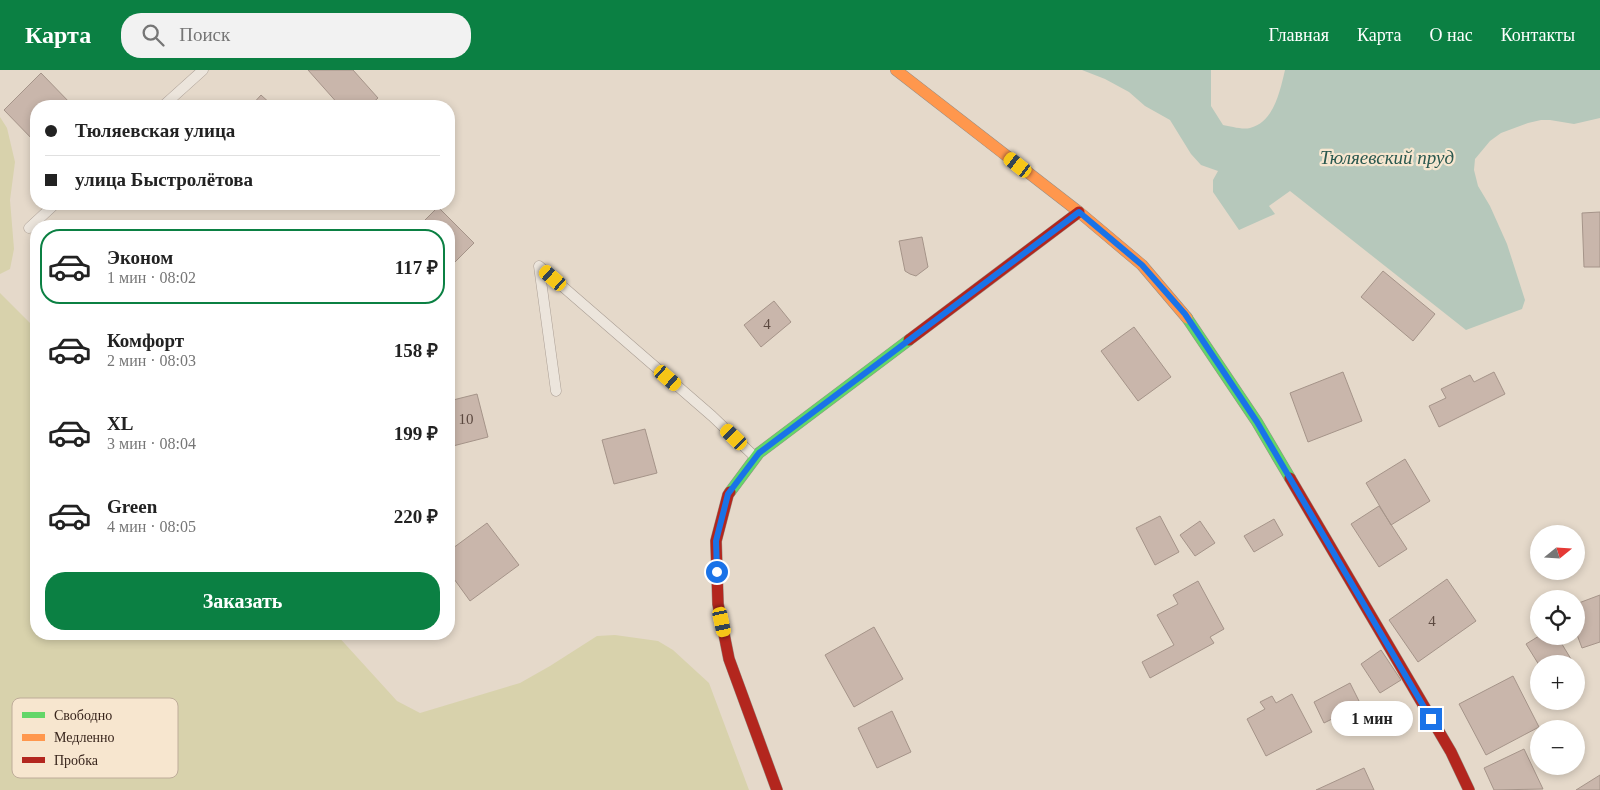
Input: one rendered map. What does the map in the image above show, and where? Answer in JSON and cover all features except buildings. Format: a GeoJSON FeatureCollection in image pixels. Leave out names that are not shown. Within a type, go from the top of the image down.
{"type":"FeatureCollection","features":[{"type":"Feature","properties":{"kind":"street"},"geometry":{"type":"LineString","coordinates":[[896,70],[1079,212],[1142,265],[1185,314],[1257,422],[1450,752],[1469,790]]}},
{"type":"Feature","properties":{"kind":"street"},"geometry":{"type":"LineString","coordinates":[[777,790],[729,659],[718,604],[716,541],[728,494],[759,453],[1079,212]]}},
{"type":"Feature","properties":{"kind":"lane"},"geometry":{"type":"LineString","coordinates":[[170,100],[203,70]]}},
{"type":"Feature","properties":{"kind":"lane"},"geometry":{"type":"LineString","coordinates":[[38,220],[49,210]]}},
{"type":"Feature","properties":{"kind":"lane"},"geometry":{"type":"LineString","coordinates":[[556,391],[539,266],[712,416],[755,458]]}},
{"type":"Feature","properties":{"kind":"shaded area"},"geometry":{"type":"Polygon","coordinates":[[[0,117],[7,128],[15,162],[10,200],[14,249],[10,269],[0,274],[0,117]]]}},
{"type":"Feature","properties":{"kind":"shaded area"},"geometry":{"type":"Polygon","coordinates":[[[0,293],[30,323],[30,640],[341,640],[397,701],[420,713],[520,683],[597,636],[615,635],[658,641],[673,650],[709,683],[749,790],[0,790],[0,293]]]}},
{"type":"Feature","properties":{"kind":"water","name":"Тюляевский пруд"},"geometry":{"type":"Polygon","coordinates":[[[1082,70],[1211,70],[1211,106],[1223,125],[1243,129],[1258,125],[1270,113],[1275,105],[1285,70],[1600,70],[1600,118],[1574,124],[1550,120],[1528,123],[1501,133],[1490,141],[1475,159],[1474,170],[1478,186],[1490,206],[1507,244],[1525,300],[1522,309],[1466,330],[1290,191],[1269,206],[1275,214],[1239,230],[1213,192],[1213,180],[1218,171],[1201,165],[1191,154],[1170,120],[1145,106],[1129,92],[1105,79],[1082,70]]]}},
{"type":"Feature","properties":{"kind":"traffic: fast"},"geometry":{"type":"LineString","coordinates":[[1187,318],[1257,422],[1290,478]]}},
{"type":"Feature","properties":{"kind":"traffic: fast"},"geometry":{"type":"LineString","coordinates":[[730,492],[759,453],[909,340]]}},
{"type":"Feature","properties":{"kind":"traffic: slow"},"geometry":{"type":"LineString","coordinates":[[896,70],[1079,212],[1142,265],[1187,318]]}},
{"type":"Feature","properties":{"kind":"traffic: jam"},"geometry":{"type":"LineString","coordinates":[[909,340],[1079,212]]}},
{"type":"Feature","properties":{"kind":"traffic: jam"},"geometry":{"type":"LineString","coordinates":[[1290,478],[1451,752],[1469,790]]}},
{"type":"Feature","properties":{"kind":"traffic: jam"},"geometry":{"type":"LineString","coordinates":[[730,492],[716,541],[718,604],[729,659],[777,790]]}},
{"type":"Feature","properties":{"kind":"route"},"geometry":{"type":"LineString","coordinates":[[717,572],[716,541],[728,494],[759,453],[1079,212],[1142,265],[1185,314],[1257,422],[1431,719]]}}]}
